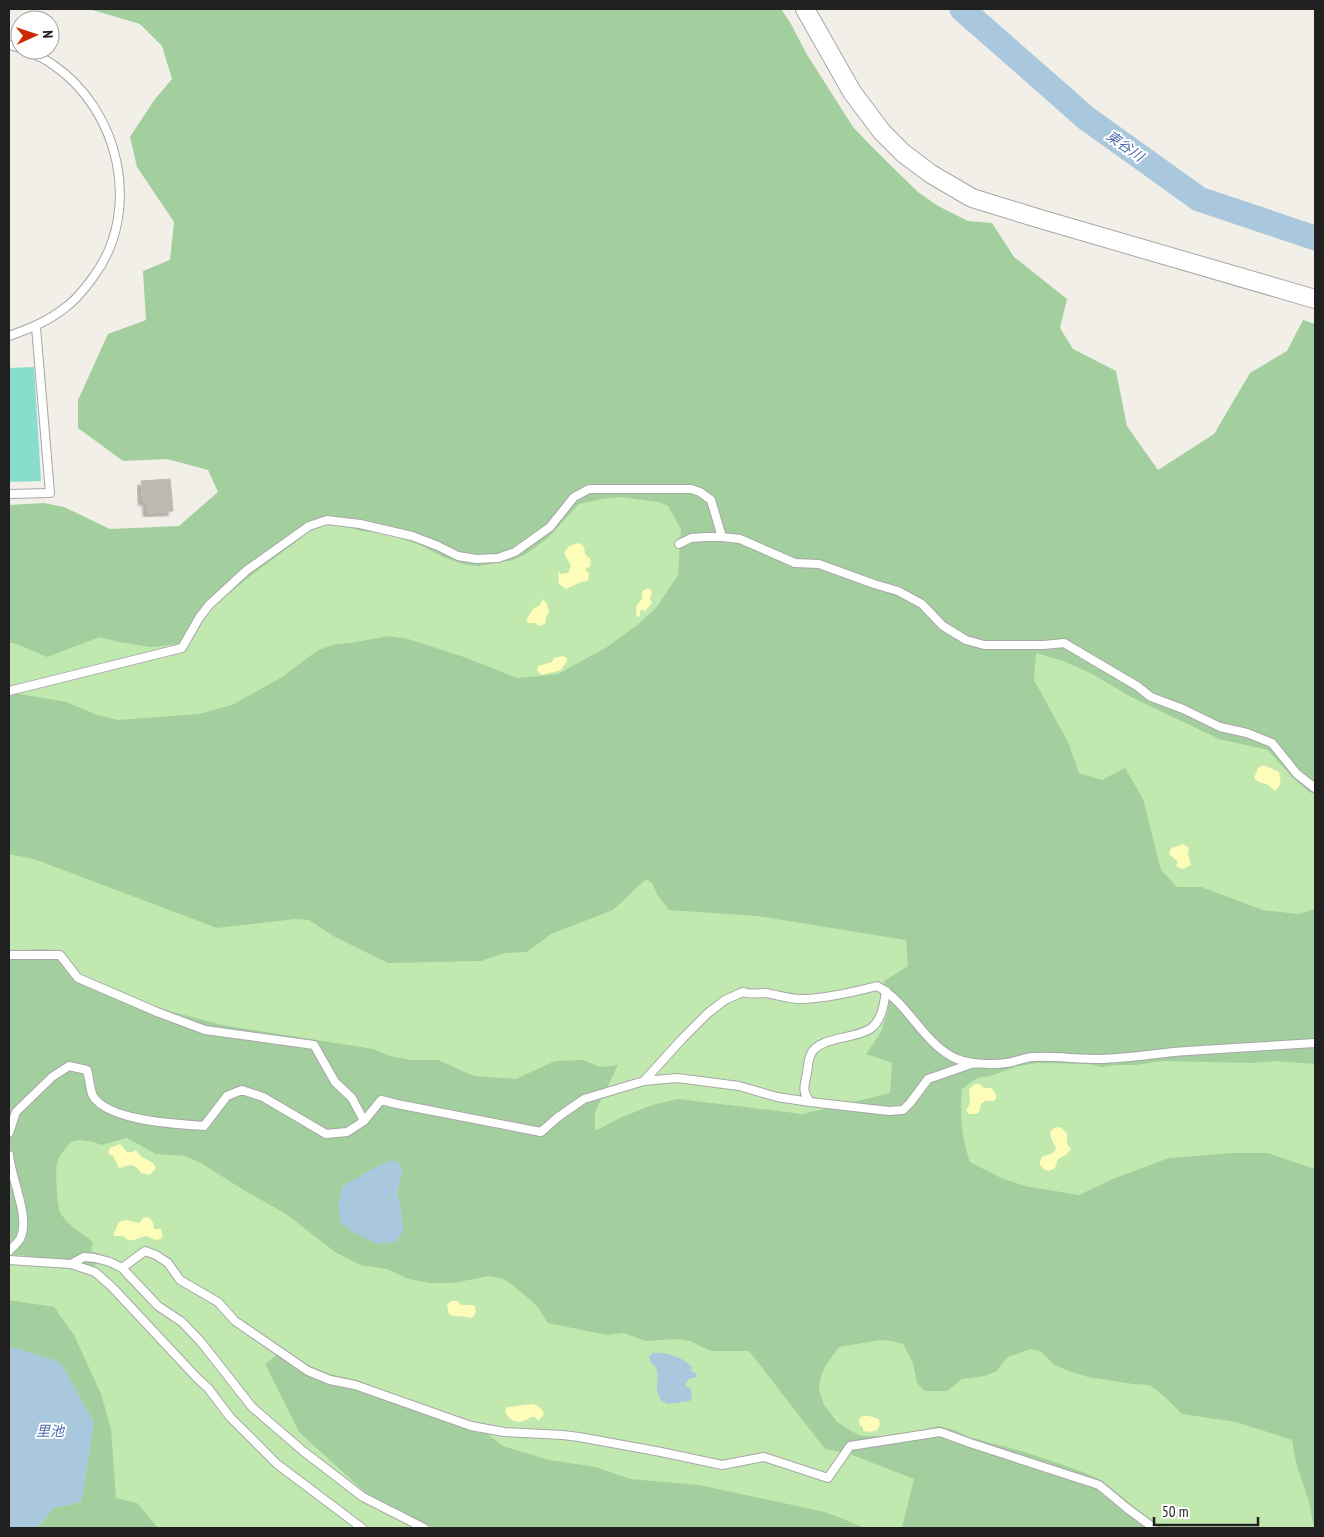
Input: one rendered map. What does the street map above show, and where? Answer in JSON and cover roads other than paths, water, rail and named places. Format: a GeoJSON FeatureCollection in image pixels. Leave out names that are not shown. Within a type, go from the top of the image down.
{"type":"FeatureCollection","features":[{"type":"Feature","properties":{"kind":"street"},"geometry":{"type":"LineString","coordinates":[[805,9],[852,92],[882,132],[904,153],[931,174],[972,198],[1315,298]]}},
{"type":"Feature","properties":{"kind":"lane"},"geometry":{"type":"LineString","coordinates":[[9,336],[36,327],[68,306],[85,288],[106,255],[118,220],[120,199],[117,159],[101,117],[79,87],[52,64],[44,60]]}},
{"type":"Feature","properties":{"kind":"lane"},"geometry":{"type":"LineString","coordinates":[[9,494],[50,493],[36,327]]}},
{"type":"Feature","properties":{"kind":"lane"},"geometry":{"type":"LineString","coordinates":[[9,691],[182,648],[199,618],[209,605],[248,570],[309,526],[327,520],[360,524],[412,536],[458,556],[476,559],[498,558],[515,552],[550,527],[574,497],[589,489],[691,489],[700,492],[711,500],[722,537]]}},
{"type":"Feature","properties":{"kind":"lane"},"geometry":{"type":"LineString","coordinates":[[679,544],[691,538],[722,537],[740,539],[794,563],[819,564],[898,591],[922,604],[943,626],[966,640],[984,645],[1064,643],[1137,686],[1151,697],[1183,709],[1220,727],[1247,732],[1272,743],[1297,774],[1315,788]]}},
{"type":"Feature","properties":{"kind":"lane"},"geometry":{"type":"LineString","coordinates":[[9,955],[60,954],[78,978],[205,1030],[314,1045],[336,1082],[352,1098],[364,1121]]}},
{"type":"Feature","properties":{"kind":"lane"},"geometry":{"type":"LineString","coordinates":[[644,1081],[708,1012],[724,1000],[743,992],[802,999],[859,991],[876,986],[886,991],[942,1049],[957,1059],[973,1063],[1006,1064],[1030,1057],[1098,1059],[1185,1051],[1315,1043]]}},
{"type":"Feature","properties":{"kind":"lane"},"geometry":{"type":"LineString","coordinates":[[810,1102],[805,1096],[804,1086],[811,1054],[816,1047],[824,1043],[870,1029],[878,1021],[886,991]]}},
{"type":"Feature","properties":{"kind":"lane"},"geometry":{"type":"LineString","coordinates":[[9,1133],[16,1112],[52,1077],[70,1066],[87,1070],[93,1096],[108,1110],[132,1117],[204,1126],[227,1096],[242,1090],[263,1098],[326,1134],[347,1132],[364,1121],[381,1100],[541,1132],[558,1117],[584,1099],[644,1081],[677,1078],[739,1086],[776,1096],[810,1102],[889,1111],[903,1110],[910,1104],[928,1079],[973,1063]]}},
{"type":"Feature","properties":{"kind":"lane"},"geometry":{"type":"LineString","coordinates":[[9,1155],[22,1210],[23,1227],[20,1240],[9,1251]]}},
{"type":"Feature","properties":{"kind":"lane"},"geometry":{"type":"LineString","coordinates":[[122,1268],[145,1251],[156,1255],[168,1263],[180,1280],[218,1302],[235,1321],[308,1371],[330,1380],[355,1385],[471,1426],[504,1432],[579,1437],[722,1465],[764,1456],[828,1478],[850,1446],[940,1432],[970,1444],[1098,1485],[1154,1528]]}},
{"type":"Feature","properties":{"kind":"lane"},"geometry":{"type":"LineString","coordinates":[[71,1264],[84,1257],[110,1262],[122,1268],[158,1306],[182,1322],[201,1342],[252,1407],[302,1451],[363,1497],[424,1528]]}},
{"type":"Feature","properties":{"kind":"lane"},"geometry":{"type":"LineString","coordinates":[[9,1260],[71,1264],[95,1272],[112,1287],[208,1388],[230,1417],[264,1450],[292,1475],[362,1528]]}},
{"type":"Feature","properties":{"kind":"water"},"geometry":{"type":"Polygon","coordinates":[[[388,1161],[397,1161],[403,1170],[397,1193],[401,1206],[403,1231],[396,1242],[378,1244],[356,1234],[341,1224],[338,1206],[342,1186],[388,1161]]]}},
{"type":"Feature","properties":{"kind":"water","name":"里池"},"geometry":{"type":"Polygon","coordinates":[[[9,1346],[60,1362],[94,1422],[81,1502],[54,1508],[37,1528],[9,1528],[9,1346]]]}},
{"type":"Feature","properties":{"kind":"water"},"geometry":{"type":"Polygon","coordinates":[[[652,1353],[674,1356],[684,1360],[692,1367],[691,1371],[697,1374],[696,1377],[689,1379],[686,1383],[686,1387],[690,1387],[692,1393],[690,1401],[668,1404],[661,1401],[657,1390],[657,1372],[649,1357],[652,1353]]]}},
{"type":"Feature","properties":{"kind":"waterway","name":"東谷川"},"geometry":{"type":"LineString","coordinates":[[962,9],[1086,118],[1199,199],[1315,238]]}}]}
